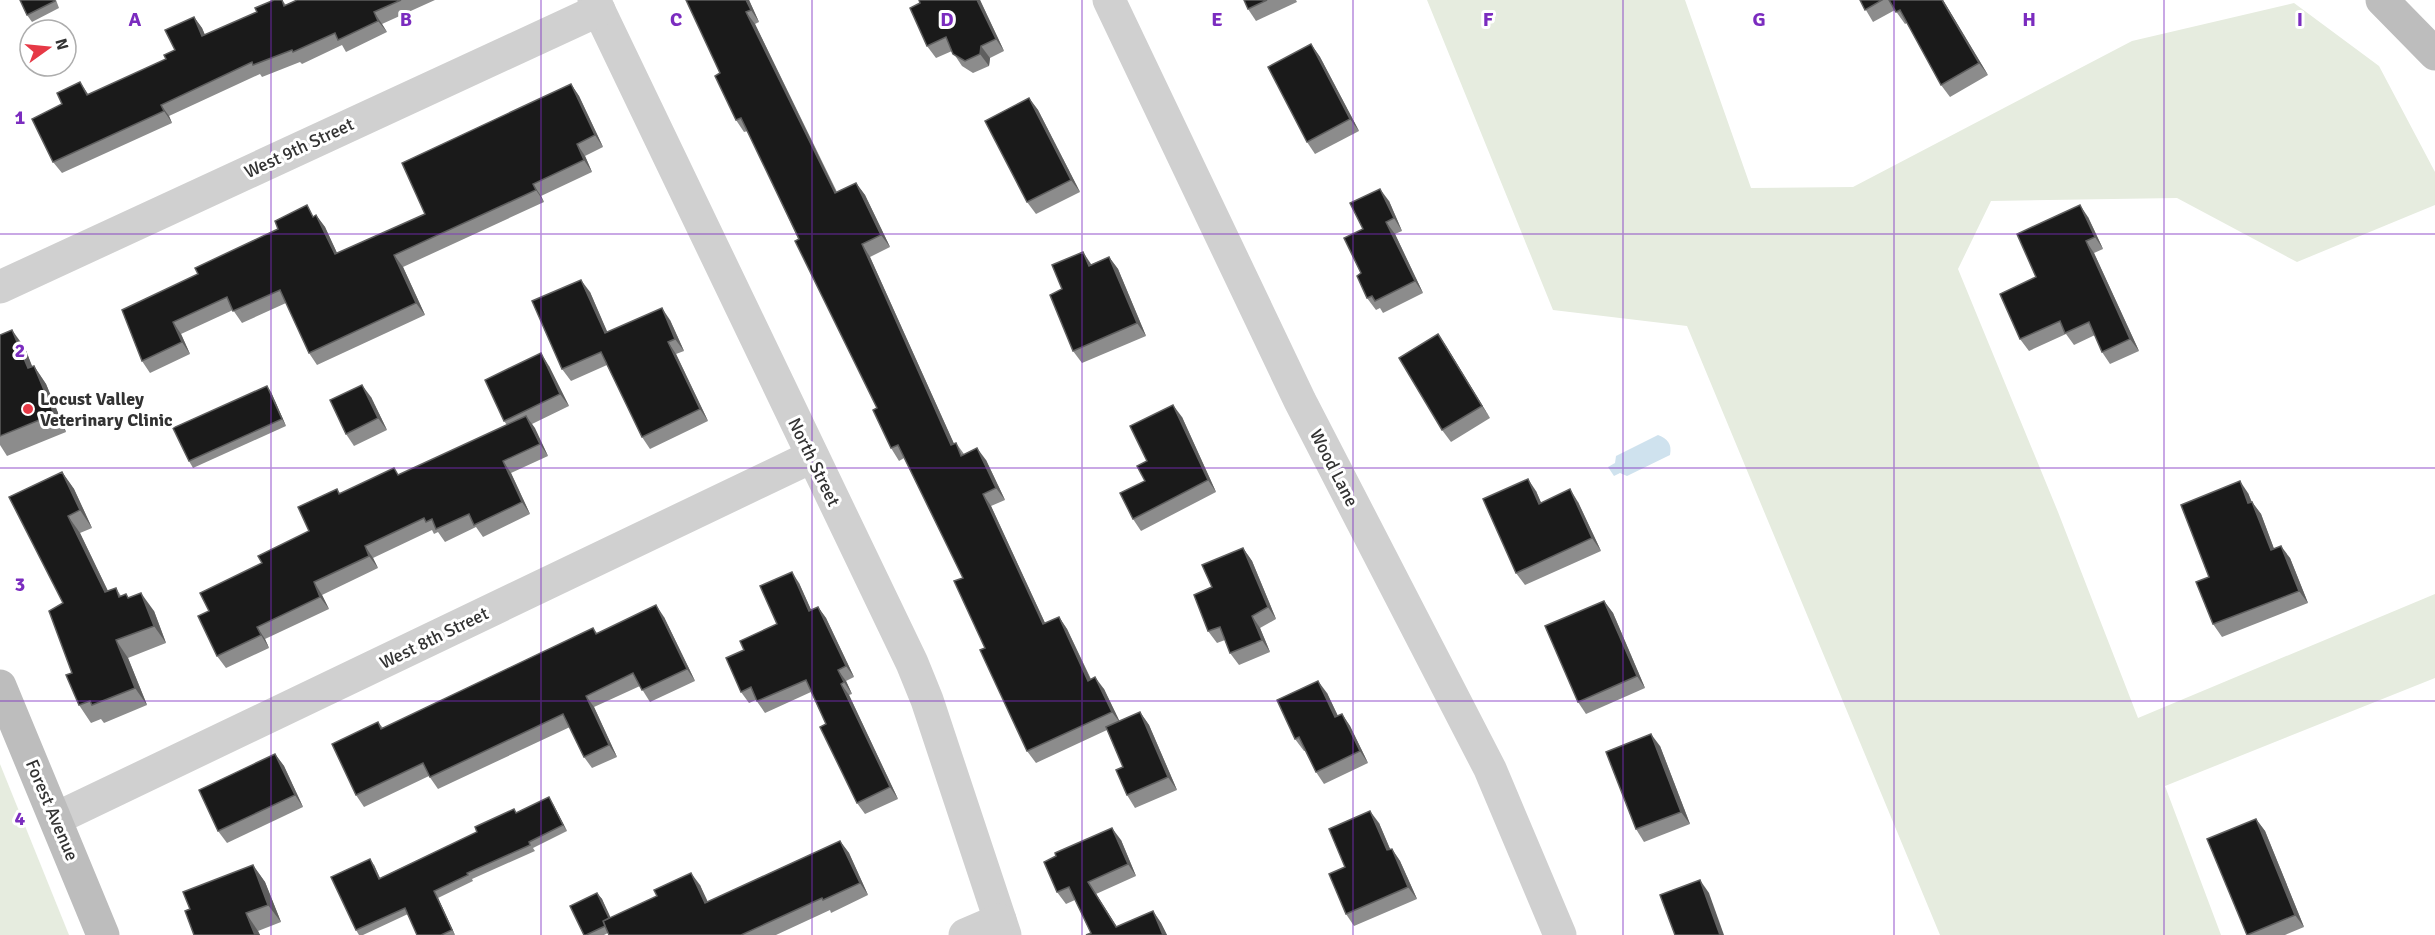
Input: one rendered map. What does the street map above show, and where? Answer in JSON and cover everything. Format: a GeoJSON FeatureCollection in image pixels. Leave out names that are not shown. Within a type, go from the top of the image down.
{"type":"FeatureCollection","features":[{"type":"Feature","properties":{"kind":"main road"},"geometry":{"type":"LineString","coordinates":[[2382,0],[2435,54]]}},
{"type":"Feature","properties":{"kind":"main road","name":"Forest Avenue"},"geometry":{"type":"LineString","coordinates":[[0,686],[57,818],[103,935]]}},
{"type":"Feature","properties":{"kind":"street","name":"Wood Lane"},"geometry":{"type":"LineString","coordinates":[[1109,0],[1300,400],[1490,769],[1560,935]]}},
{"type":"Feature","properties":{"kind":"street","name":"West 9th Street"},"geometry":{"type":"LineString","coordinates":[[0,287],[597,5]]}},
{"type":"Feature","properties":{"kind":"street","name":"North Street"},"geometry":{"type":"LineString","coordinates":[[597,5],[811,457],[912,663],[927,700],[1002,927]]}},
{"type":"Feature","properties":{"kind":"street","name":"West 8th Street"},"geometry":{"type":"LineString","coordinates":[[57,818],[811,457]]}},
{"type":"Feature","properties":{"kind":"street"},"geometry":{"type":"LineString","coordinates":[[965,935],[1002,927]]}},
{"type":"Feature","properties":{"kind":"shaded area"},"geometry":{"type":"Polygon","coordinates":[[[1427,0],[1685,0],[1751,188],[1853,187],[2132,41],[2294,3],[2379,66],[2435,172],[2435,205],[2297,262],[2177,198],[1991,201],[1958,269],[2058,512],[2138,718],[2435,594],[2435,678],[2165,786],[2221,935],[1940,935],[1687,326],[1553,310],[1427,0]]]}},
{"type":"Feature","properties":{"kind":"shaded area"},"geometry":{"type":"Polygon","coordinates":[[[0,764],[69,935],[0,935],[0,764]]]}},
{"type":"Feature","properties":{"kind":"water"},"geometry":{"type":"Polygon","coordinates":[[[1658,435],[1668,442],[1670,455],[1627,476],[1620,473],[1614,476],[1608,467],[1615,463],[1616,456],[1658,435]]]}},
{"type":"Feature","properties":{"kind":"building"},"geometry":{"type":"Polygon","coordinates":[[[20,0],[54,0],[55,1],[27,15],[20,0]]]}},
{"type":"Feature","properties":{"kind":"building"},"geometry":{"type":"Polygon","coordinates":[[[274,0],[282,0],[284,6],[297,0],[401,0],[374,12],[378,21],[338,40],[335,33],[293,52],[292,50],[253,65],[252,62],[161,105],[164,111],[53,162],[32,119],[62,104],[57,93],[80,82],[87,95],[166,59],[164,55],[175,50],[165,30],[194,17],[202,36],[257,12],[255,8],[274,0]]]}},
{"type":"Feature","properties":{"kind":"building"},"geometry":{"type":"Polygon","coordinates":[[[686,0],[746,0],[751,10],[746,12],[835,193],[856,183],[881,235],[862,244],[951,445],[956,443],[961,456],[977,448],[996,488],[983,494],[1043,624],[1059,617],[1088,681],[1095,677],[1112,712],[1027,751],[980,650],[985,648],[954,581],[963,578],[898,445],[891,448],[873,410],[877,408],[795,241],[799,239],[741,118],[736,120],[715,76],[720,73],[686,0]]]}},
{"type":"Feature","properties":{"kind":"building"},"geometry":{"type":"Polygon","coordinates":[[[919,0],[977,0],[996,39],[981,46],[980,54],[965,61],[953,54],[946,37],[927,46],[910,8],[920,3],[919,0]]]}},
{"type":"Feature","properties":{"kind":"building"},"geometry":{"type":"Polygon","coordinates":[[[1244,0],[1267,0],[1248,9],[1244,0]]]}},
{"type":"Feature","properties":{"kind":"building"},"geometry":{"type":"Polygon","coordinates":[[[1860,0],[1882,0],[1865,10],[1860,0]]]}},
{"type":"Feature","properties":{"kind":"building"},"geometry":{"type":"Polygon","coordinates":[[[1889,0],[1942,0],[1979,63],[1941,85],[1900,10],[1896,12],[1889,0]]]}},
{"type":"Feature","properties":{"kind":"building"},"geometry":{"type":"Polygon","coordinates":[[[1311,44],[1350,119],[1307,142],[1268,67],[1311,44]]]}},
{"type":"Feature","properties":{"kind":"building"},"geometry":{"type":"Polygon","coordinates":[[[571,84],[595,135],[577,144],[584,160],[533,184],[536,190],[394,255],[416,303],[309,353],[280,290],[233,311],[227,297],[173,322],[182,342],[142,361],[122,310],[198,274],[195,268],[278,229],[275,221],[307,205],[313,217],[316,215],[335,254],[425,214],[402,163],[571,84]]]}},
{"type":"Feature","properties":{"kind":"building"},"geometry":{"type":"Polygon","coordinates":[[[1029,98],[1071,180],[1027,202],[985,121],[1029,98]]]}},
{"type":"Feature","properties":{"kind":"building"},"geometry":{"type":"Polygon","coordinates":[[[1380,189],[1394,218],[1386,222],[1415,281],[1375,301],[1372,296],[1367,298],[1357,276],[1361,273],[1344,238],[1363,229],[1350,203],[1380,189]]]}},
{"type":"Feature","properties":{"kind":"building"},"geometry":{"type":"Polygon","coordinates":[[[2080,205],[2095,237],[2086,241],[2130,339],[2102,352],[2089,322],[2065,333],[2060,321],[2020,339],[2000,294],[2036,277],[2017,234],[2080,205]]]}},
{"type":"Feature","properties":{"kind":"building"},"geometry":{"type":"Polygon","coordinates":[[[1083,252],[1089,266],[1109,257],[1137,323],[1073,351],[1050,295],[1062,289],[1052,265],[1083,252]]]}},
{"type":"Feature","properties":{"kind":"building"},"geometry":{"type":"Polygon","coordinates":[[[581,280],[605,333],[662,308],[675,339],[668,342],[700,409],[642,437],[601,352],[562,369],[532,301],[581,280]]]}},
{"type":"Feature","properties":{"kind":"building","name":"Locust Valley Veterinary Clinic"},"geometry":{"type":"Polygon","coordinates":[[[12,330],[28,368],[34,366],[54,414],[0,436],[0,335],[12,330]]]}},
{"type":"Feature","properties":{"kind":"building"},"geometry":{"type":"Polygon","coordinates":[[[1438,334],[1482,406],[1442,430],[1399,358],[1438,334]]]}},
{"type":"Feature","properties":{"kind":"building"},"geometry":{"type":"Polygon","coordinates":[[[541,353],[560,394],[504,421],[485,380],[541,353]]]}},
{"type":"Feature","properties":{"kind":"building"},"geometry":{"type":"Polygon","coordinates":[[[362,385],[378,418],[346,434],[330,400],[362,385]]]}},
{"type":"Feature","properties":{"kind":"building"},"geometry":{"type":"Polygon","coordinates":[[[267,386],[282,419],[189,461],[173,428],[267,386]]]}},
{"type":"Feature","properties":{"kind":"building"},"geometry":{"type":"Polygon","coordinates":[[[1173,405],[1208,480],[1133,519],[1120,493],[1145,481],[1137,466],[1147,461],[1130,426],[1173,405]]]}},
{"type":"Feature","properties":{"kind":"building"},"geometry":{"type":"Polygon","coordinates":[[[526,416],[540,444],[503,461],[522,502],[474,525],[469,514],[436,529],[432,519],[426,522],[424,518],[365,546],[369,556],[314,582],[320,597],[257,627],[261,635],[217,656],[198,616],[209,611],[200,593],[262,563],[258,556],[309,531],[298,507],[337,489],[339,494],[394,468],[398,475],[526,416]]]}},
{"type":"Feature","properties":{"kind":"building"},"geometry":{"type":"Polygon","coordinates":[[[62,472],[80,510],[68,516],[105,592],[116,588],[119,597],[126,594],[128,598],[141,593],[154,626],[116,640],[135,688],[92,705],[90,701],[79,705],[66,675],[72,673],[49,611],[63,603],[9,497],[62,472]]]}},
{"type":"Feature","properties":{"kind":"building"},"geometry":{"type":"Polygon","coordinates":[[[1528,479],[1539,504],[1570,489],[1592,538],[1516,573],[1483,499],[1528,479]]]}},
{"type":"Feature","properties":{"kind":"building"},"geometry":{"type":"Polygon","coordinates":[[[2240,481],[2248,503],[2252,502],[2271,550],[2281,546],[2299,591],[2213,624],[2196,582],[2209,577],[2181,505],[2240,481]]]}},
{"type":"Feature","properties":{"kind":"building"},"geometry":{"type":"Polygon","coordinates":[[[1243,548],[1268,607],[1252,616],[1262,640],[1230,653],[1220,627],[1208,631],[1194,595],[1212,587],[1202,565],[1243,548]]]}},
{"type":"Feature","properties":{"kind":"building"},"geometry":{"type":"Polygon","coordinates":[[[792,572],[809,611],[818,607],[846,666],[838,670],[844,682],[841,684],[890,787],[857,803],[820,727],[826,724],[806,680],[757,701],[751,687],[741,692],[726,658],[744,650],[740,641],[777,624],[760,586],[792,572]]]}},
{"type":"Feature","properties":{"kind":"building"},"geometry":{"type":"Polygon","coordinates":[[[1604,601],[1637,676],[1578,702],[1545,626],[1604,601]]]}},
{"type":"Feature","properties":{"kind":"building"},"geometry":{"type":"Polygon","coordinates":[[[656,605],[687,669],[642,690],[633,673],[586,696],[609,745],[584,757],[563,714],[430,777],[423,763],[356,795],[332,744],[378,722],[381,729],[593,628],[596,634],[656,605]]]}},
{"type":"Feature","properties":{"kind":"building"},"geometry":{"type":"Polygon","coordinates":[[[1318,681],[1335,717],[1342,714],[1360,751],[1316,772],[1299,737],[1295,739],[1277,700],[1318,681]]]}},
{"type":"Feature","properties":{"kind":"building"},"geometry":{"type":"Polygon","coordinates":[[[1140,712],[1168,777],[1127,795],[1116,770],[1123,767],[1106,727],[1140,712]]]}},
{"type":"Feature","properties":{"kind":"building"},"geometry":{"type":"Polygon","coordinates":[[[1651,734],[1681,812],[1636,829],[1606,752],[1651,734]]]}},
{"type":"Feature","properties":{"kind":"building"},"geometry":{"type":"Polygon","coordinates":[[[275,754],[295,795],[218,831],[199,790],[275,754]]]}},
{"type":"Feature","properties":{"kind":"building"},"geometry":{"type":"Polygon","coordinates":[[[549,797],[563,825],[529,842],[530,845],[467,873],[468,875],[434,891],[452,930],[441,935],[417,935],[405,908],[356,930],[331,877],[370,859],[379,879],[477,832],[475,827],[514,809],[516,813],[549,797]]]}},
{"type":"Feature","properties":{"kind":"building"},"geometry":{"type":"Polygon","coordinates":[[[1370,811],[1387,850],[1392,849],[1408,887],[1346,914],[1329,874],[1345,867],[1329,829],[1370,811]]]}},
{"type":"Feature","properties":{"kind":"building"},"geometry":{"type":"Polygon","coordinates":[[[2256,819],[2295,915],[2247,935],[2207,839],[2256,819]]]}},
{"type":"Feature","properties":{"kind":"building"},"geometry":{"type":"Polygon","coordinates":[[[1112,828],[1128,864],[1088,882],[1116,927],[1153,911],[1163,935],[1086,935],[1091,933],[1069,887],[1057,892],[1044,862],[1056,856],[1055,853],[1112,828]]]}},
{"type":"Feature","properties":{"kind":"building"},"geometry":{"type":"Polygon","coordinates":[[[840,841],[860,883],[741,935],[609,935],[603,921],[657,896],[654,890],[691,873],[705,903],[840,841]]]}},
{"type":"Feature","properties":{"kind":"building"},"geometry":{"type":"Polygon","coordinates":[[[253,865],[268,905],[246,913],[255,935],[194,935],[185,911],[190,909],[183,892],[253,865]]]}},
{"type":"Feature","properties":{"kind":"building"},"geometry":{"type":"Polygon","coordinates":[[[1700,880],[1720,935],[1675,935],[1660,895],[1700,880]]]}},
{"type":"Feature","properties":{"kind":"building"},"geometry":{"type":"Polygon","coordinates":[[[597,893],[609,918],[603,921],[605,926],[584,935],[570,906],[597,893]]]}},
{"type":"Feature","properties":{"kind":"place","name":"Locust Valley Veterinary Clinic"},"geometry":{"type":"Point","coordinates":[28,409]}}]}
